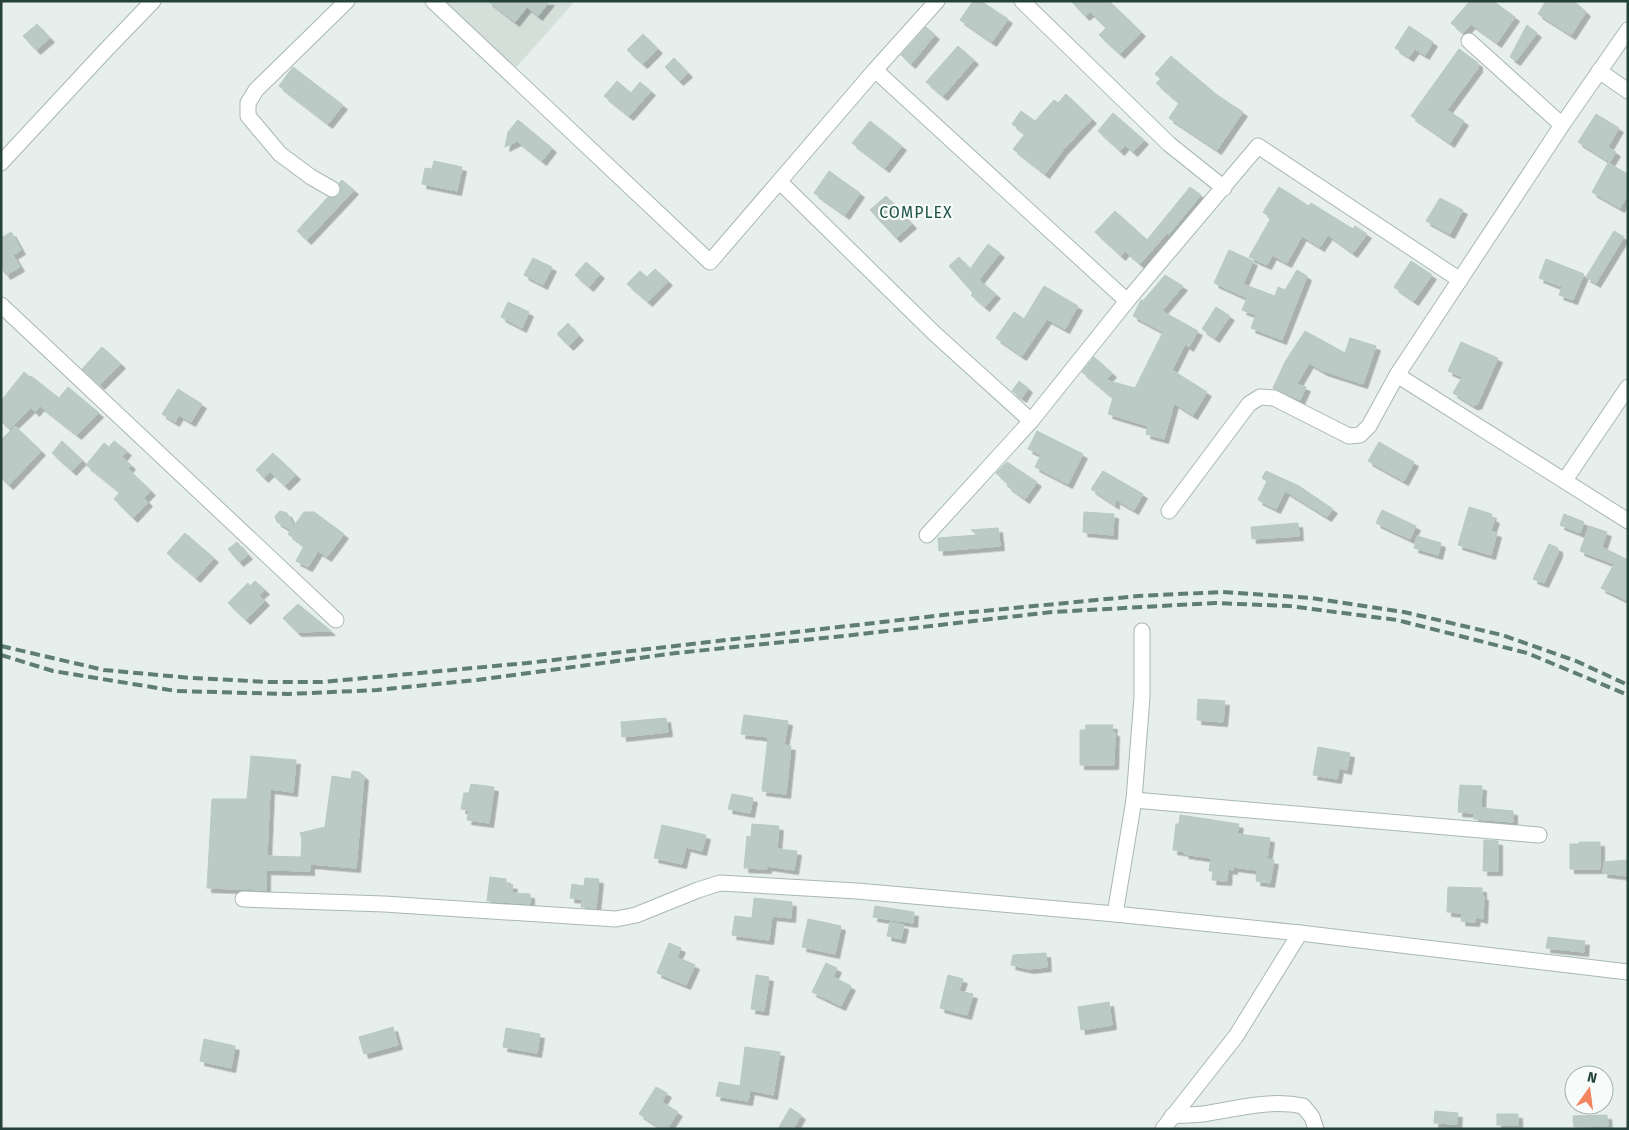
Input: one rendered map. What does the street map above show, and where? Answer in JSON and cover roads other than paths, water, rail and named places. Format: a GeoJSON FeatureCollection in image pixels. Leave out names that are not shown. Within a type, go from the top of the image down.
{"type":"FeatureCollection","features":[{"type":"Feature","properties":{"kind":"street"},"geometry":{"type":"LineString","coordinates":[[1,163],[153,1]]}},
{"type":"Feature","properties":{"kind":"street"},"geometry":{"type":"LineString","coordinates":[[332,188],[280,154],[248,116],[248,104],[256,90],[347,1]]}},
{"type":"Feature","properties":{"kind":"street"},"geometry":{"type":"LineString","coordinates":[[433,1],[710,262],[875,70],[937,1]]}},
{"type":"Feature","properties":{"kind":"street"},"geometry":{"type":"LineString","coordinates":[[1022,1],[1169,144],[1224,188]]}},
{"type":"Feature","properties":{"kind":"street"},"geometry":{"type":"LineString","coordinates":[[1169,511],[1249,404],[1260,397],[1274,398],[1348,436],[1360,435],[1369,426],[1397,375],[1628,30]]}},
{"type":"Feature","properties":{"kind":"street"},"geometry":{"type":"LineString","coordinates":[[1469,41],[1562,126]]}},
{"type":"Feature","properties":{"kind":"street"},"geometry":{"type":"LineString","coordinates":[[875,70],[1127,301]]}},
{"type":"Feature","properties":{"kind":"street"},"geometry":{"type":"LineString","coordinates":[[1599,71],[1628,91]]}},
{"type":"Feature","properties":{"kind":"street"},"geometry":{"type":"LineString","coordinates":[[926,535],[1031,421],[1127,301],[1258,146],[1460,280]]}},
{"type":"Feature","properties":{"kind":"street"},"geometry":{"type":"LineString","coordinates":[[780,182],[935,334],[1031,421]]}},
{"type":"Feature","properties":{"kind":"street"},"geometry":{"type":"LineString","coordinates":[[1,305],[336,620]]}},
{"type":"Feature","properties":{"kind":"street"},"geometry":{"type":"LineString","coordinates":[[1397,375],[1628,521]]}},
{"type":"Feature","properties":{"kind":"street"},"geometry":{"type":"LineString","coordinates":[[1564,480],[1628,387]]}},
{"type":"Feature","properties":{"kind":"street"},"geometry":{"type":"LineString","coordinates":[[1115,914],[1134,800],[1142,696],[1142,631]]}},
{"type":"Feature","properties":{"kind":"street"},"geometry":{"type":"LineString","coordinates":[[1134,800],[1539,835]]}},
{"type":"Feature","properties":{"kind":"street"},"geometry":{"type":"LineString","coordinates":[[243,899],[384,904],[616,919],[636,915],[720,883],[856,891],[1115,914],[1300,933],[1628,972]]}},
{"type":"Feature","properties":{"kind":"street"},"geometry":{"type":"LineString","coordinates":[[1163,1129],[1236,1036],[1300,933]]}},
{"type":"Feature","properties":{"kind":"street"},"geometry":{"type":"LineString","coordinates":[[1172,1116],[1200,1114],[1266,1104],[1289,1103],[1303,1106],[1312,1117],[1316,1129]]}},
{"type":"Feature","properties":{"kind":"railway"},"geometry":{"type":"LineString","coordinates":[[1,646],[104,670],[191,678],[270,682],[322,682],[527,663],[952,614],[1138,596],[1222,592],[1311,598],[1404,612],[1502,635],[1576,661],[1628,685]]}},
{"type":"Feature","properties":{"kind":"railway"},"geometry":{"type":"LineString","coordinates":[[1,655],[53,671],[176,691],[288,694],[377,690],[477,680],[676,653],[1052,612],[1215,603],[1289,606],[1397,620],[1527,653],[1628,695]]}},
{"type":"Feature","properties":{"kind":"district","name":"COMPLEX"},"geometry":{"type":"Point","coordinates":[916,212]}}]}
